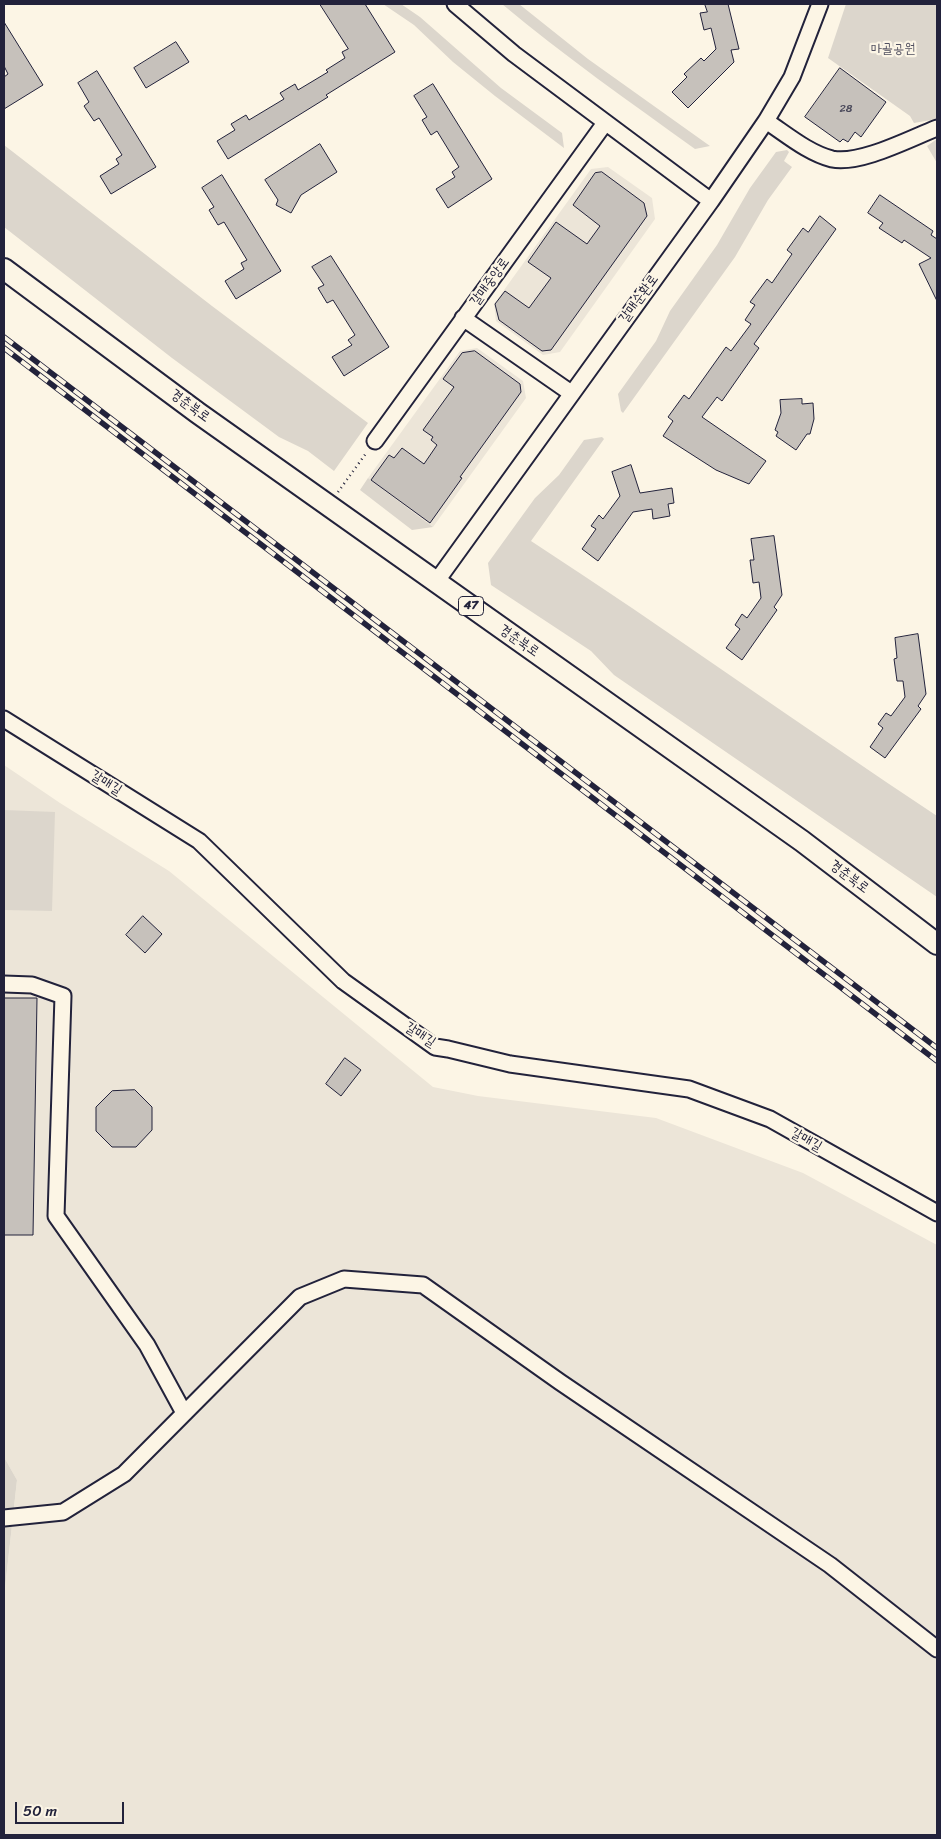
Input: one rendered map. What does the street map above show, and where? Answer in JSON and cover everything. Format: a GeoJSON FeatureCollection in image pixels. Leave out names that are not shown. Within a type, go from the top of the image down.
{"type":"FeatureCollection","features":[{"type":"Feature","properties":{"kind":"main road","name":"경춘북로"},"geometry":{"type":"LineString","coordinates":[[4,269],[198,413],[330,504],[436,582],[802,841],[937,944]]}},
{"type":"Feature","properties":{"kind":"street"},"geometry":{"type":"LineString","coordinates":[[455,4],[514,54],[711,201]]}},
{"type":"Feature","properties":{"kind":"street","name":"갈매순환로"},"geometry":{"type":"LineString","coordinates":[[436,582],[711,201],[766,121],[792,78],[820,4]]}},
{"type":"Feature","properties":{"kind":"street"},"geometry":{"type":"LineString","coordinates":[[766,121],[819,154],[833,159],[846,160],[871,154],[937,128]]}},
{"type":"Feature","properties":{"kind":"street","name":"갈매중앙로"},"geometry":{"type":"LineString","coordinates":[[375,441],[605,123]]}},
{"type":"Feature","properties":{"kind":"street"},"geometry":{"type":"LineString","coordinates":[[463,318],[571,393]]}},
{"type":"Feature","properties":{"kind":"street","name":"갈매길"},"geometry":{"type":"LineString","coordinates":[[4,719],[199,841],[343,981],[435,1047],[510,1064],[689,1089],[770,1119],[937,1214]]}},
{"type":"Feature","properties":{"kind":"street"},"geometry":{"type":"LineString","coordinates":[[4,984],[32,985],[63,996],[56,1216],[147,1346],[184,1413]]}},
{"type":"Feature","properties":{"kind":"street"},"geometry":{"type":"LineString","coordinates":[[4,1518],[63,1512],[124,1474],[300,1297],[344,1279],[424,1285],[560,1382],[830,1565],[937,1648]]}},
{"type":"Feature","properties":{"kind":"path"},"geometry":{"type":"LineString","coordinates":[[330,504],[375,441]]}},
{"type":"Feature","properties":{"kind":"shaded area"},"geometry":{"type":"Polygon","coordinates":[[[608,167],[652,198],[655,219],[560,352],[543,355],[496,321],[494,304],[591,169],[608,167]]]}},
{"type":"Feature","properties":{"kind":"shaded area"},"geometry":{"type":"Polygon","coordinates":[[[477,348],[523,381],[526,398],[433,527],[368,478],[460,351],[477,348]]]}},
{"type":"Feature","properties":{"kind":"shaded area"},"geometry":{"type":"Polygon","coordinates":[[[4,765],[60,803],[169,871],[433,1087],[478,1096],[656,1118],[803,1173],[937,1245],[937,1835],[4,1835],[4,1597],[17,1480],[4,1457],[4,765]]]}},
{"type":"Feature","properties":{"kind":"green space"},"geometry":{"type":"Polygon","coordinates":[[[383,4],[401,4],[420,17],[501,88],[562,133],[564,148],[453,62],[414,25],[383,4]]]}},
{"type":"Feature","properties":{"kind":"green space"},"geometry":{"type":"Polygon","coordinates":[[[502,4],[519,4],[588,59],[710,146],[695,149],[573,60],[502,4]]]}},
{"type":"Feature","properties":{"kind":"green space","name":"마골공원"},"geometry":{"type":"Polygon","coordinates":[[[846,4],[937,4],[937,119],[914,123],[910,116],[828,58],[846,4]]]}},
{"type":"Feature","properties":{"kind":"green space"},"geometry":{"type":"Polygon","coordinates":[[[937,139],[937,163],[927,146],[937,139]]]}},
{"type":"Feature","properties":{"kind":"green space"},"geometry":{"type":"Polygon","coordinates":[[[4,145],[212,306],[368,423],[334,471],[308,451],[279,437],[172,358],[4,227],[4,145]]]}},
{"type":"Feature","properties":{"kind":"green space"},"geometry":{"type":"Polygon","coordinates":[[[787,150],[789,152],[784,161],[792,167],[768,200],[735,257],[623,413],[618,394],[656,341],[670,311],[717,245],[750,188],[776,152],[787,150]]]}},
{"type":"Feature","properties":{"kind":"green space"},"geometry":{"type":"Polygon","coordinates":[[[602,437],[604,439],[531,541],[937,816],[937,897],[614,675],[591,651],[491,585],[488,563],[535,498],[559,475],[584,440],[602,437]]]}},
{"type":"Feature","properties":{"kind":"green space"},"geometry":{"type":"Polygon","coordinates":[[[368,478],[433,527],[412,530],[360,490],[368,478]]]}},
{"type":"Feature","properties":{"kind":"green space"},"geometry":{"type":"Polygon","coordinates":[[[4,810],[55,812],[52,911],[4,910],[4,810]]]}},
{"type":"Feature","properties":{"kind":"green space"},"geometry":{"type":"Polygon","coordinates":[[[4,1457],[17,1480],[4,1597],[4,1457]]]}},
{"type":"Feature","properties":{"kind":"building"},"geometry":{"type":"Polygon","coordinates":[[[320,4],[365,4],[395,52],[326,95],[328,97],[228,159],[217,141],[235,130],[231,124],[246,115],[249,120],[284,99],[280,93],[295,84],[298,90],[328,72],[326,70],[345,58],[342,52],[348,49],[320,4]]]}},
{"type":"Feature","properties":{"kind":"building"},"geometry":{"type":"Polygon","coordinates":[[[705,4],[728,4],[739,49],[731,50],[734,62],[688,108],[672,92],[687,77],[684,74],[701,58],[704,61],[716,49],[711,28],[704,30],[700,13],[707,12],[705,4]]]}},
{"type":"Feature","properties":{"kind":"building"},"geometry":{"type":"Polygon","coordinates":[[[4,22],[43,85],[4,109],[4,77],[8,74],[4,66],[4,22]]]}},
{"type":"Feature","properties":{"kind":"building"},"geometry":{"type":"Polygon","coordinates":[[[176,42],[189,62],[146,88],[134,68],[176,42]]]}},
{"type":"Feature","properties":{"kind":"building"},"geometry":{"type":"Polygon","coordinates":[[[840,68],[886,102],[861,137],[855,132],[848,142],[843,139],[840,142],[805,117],[840,68]]]}},
{"type":"Feature","properties":{"kind":"building"},"geometry":{"type":"Polygon","coordinates":[[[97,71],[156,167],[111,194],[100,176],[119,164],[116,159],[122,155],[99,118],[94,121],[84,106],[89,102],[78,83],[97,71]]]}},
{"type":"Feature","properties":{"kind":"building"},"geometry":{"type":"Polygon","coordinates":[[[433,84],[492,179],[448,208],[436,189],[455,177],[452,172],[459,167],[437,131],[431,135],[422,120],[427,117],[414,96],[433,84]]]}},
{"type":"Feature","properties":{"kind":"building"},"geometry":{"type":"Polygon","coordinates":[[[320,144],[337,172],[301,195],[291,213],[276,205],[278,200],[265,180],[320,144]]]}},
{"type":"Feature","properties":{"kind":"building"},"geometry":{"type":"Polygon","coordinates":[[[602,172],[644,203],[647,216],[551,350],[542,351],[499,320],[495,304],[505,291],[529,308],[551,278],[528,262],[556,222],[587,244],[600,226],[573,205],[595,173],[602,172]]]}},
{"type":"Feature","properties":{"kind":"building"},"geometry":{"type":"Polygon","coordinates":[[[222,175],[281,271],[236,299],[225,281],[244,269],[241,263],[247,260],[224,222],[218,225],[209,210],[214,207],[202,188],[222,175]]]}},
{"type":"Feature","properties":{"kind":"building"},"geometry":{"type":"Polygon","coordinates":[[[880,195],[933,231],[931,235],[937,239],[937,301],[919,264],[931,258],[904,240],[902,243],[879,228],[883,223],[868,213],[880,195]]]}},
{"type":"Feature","properties":{"kind":"building"},"geometry":{"type":"Polygon","coordinates":[[[820,216],[836,229],[754,344],[759,348],[722,401],[717,397],[702,417],[766,461],[749,484],[716,470],[663,436],[673,421],[668,417],[684,395],[689,399],[726,347],[731,351],[751,324],[745,320],[755,305],[750,302],[767,279],[772,283],[792,254],[787,250],[803,228],[808,232],[820,216]]]}},
{"type":"Feature","properties":{"kind":"building"},"geometry":{"type":"Polygon","coordinates":[[[331,256],[389,347],[344,376],[332,357],[352,345],[348,340],[355,335],[333,300],[327,303],[318,288],[324,285],[312,267],[331,256]]]}},
{"type":"Feature","properties":{"kind":"building"},"geometry":{"type":"Polygon","coordinates":[[[475,351],[520,384],[521,392],[460,477],[462,478],[430,523],[371,480],[389,455],[394,458],[402,448],[424,464],[437,445],[431,440],[433,437],[423,430],[454,387],[443,379],[462,353],[475,351]]]}},
{"type":"Feature","properties":{"kind":"building"},"geometry":{"type":"Polygon","coordinates":[[[802,399],[802,404],[813,403],[814,419],[810,434],[807,434],[796,450],[776,436],[778,432],[775,430],[781,413],[780,400],[802,399]]]}},
{"type":"Feature","properties":{"kind":"building"},"geometry":{"type":"Polygon","coordinates":[[[631,465],[640,493],[672,488],[674,503],[668,504],[670,516],[653,519],[652,509],[633,512],[598,561],[582,549],[596,529],[591,526],[599,515],[603,519],[620,496],[612,472],[631,465]]]}},
{"type":"Feature","properties":{"kind":"building"},"geometry":{"type":"Polygon","coordinates":[[[774,536],[782,595],[774,607],[777,610],[742,660],[726,648],[740,629],[735,625],[742,614],[747,618],[761,598],[759,582],[753,583],[750,560],[754,560],[751,539],[774,536]]]}},
{"type":"Feature","properties":{"kind":"building"},"geometry":{"type":"Polygon","coordinates":[[[918,634],[926,694],[918,706],[921,709],[885,758],[870,747],[883,728],[878,724],[886,713],[891,716],[905,697],[903,681],[897,681],[894,659],[897,658],[895,638],[918,634]]]}},
{"type":"Feature","properties":{"kind":"building"},"geometry":{"type":"Polygon","coordinates":[[[143,916],[162,934],[145,953],[126,935],[143,916]]]}},
{"type":"Feature","properties":{"kind":"building"},"geometry":{"type":"Polygon","coordinates":[[[4,998],[37,998],[33,1235],[4,1235],[4,998]]]}},
{"type":"Feature","properties":{"kind":"building"},"geometry":{"type":"Polygon","coordinates":[[[345,1058],[361,1070],[341,1096],[326,1084],[345,1058]]]}},
{"type":"Feature","properties":{"kind":"building"},"geometry":{"type":"Polygon","coordinates":[[[135,1090],[152,1107],[152,1130],[136,1147],[112,1147],[96,1131],[96,1107],[112,1091],[135,1090]]]}},
{"type":"Feature","properties":{"kind":"railway"},"geometry":{"type":"LineString","coordinates":[[4,337],[937,1048]]}},
{"type":"Feature","properties":{"kind":"railway"},"geometry":{"type":"LineString","coordinates":[[4,348],[937,1061]]}}]}
